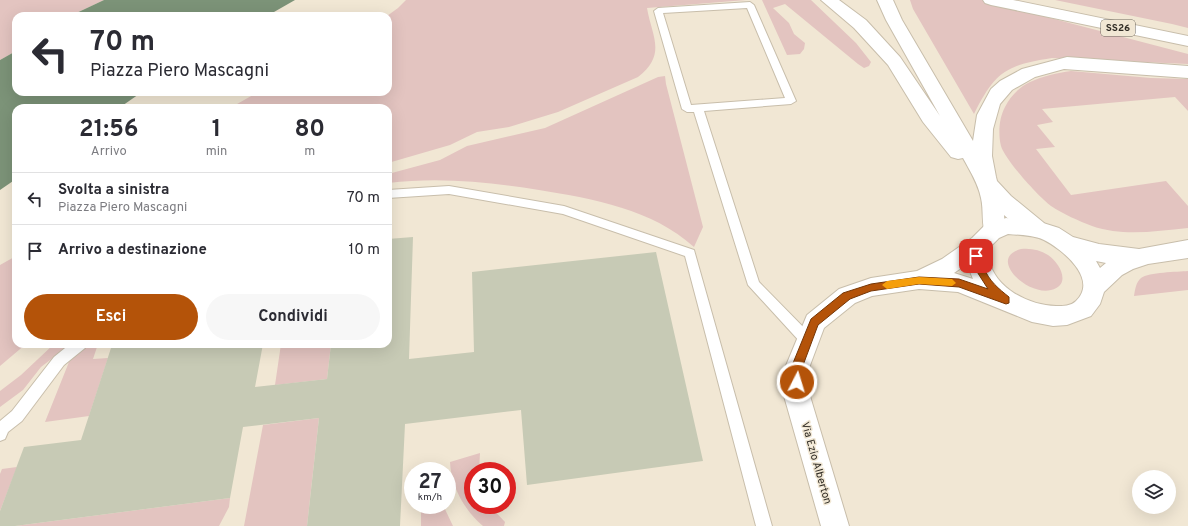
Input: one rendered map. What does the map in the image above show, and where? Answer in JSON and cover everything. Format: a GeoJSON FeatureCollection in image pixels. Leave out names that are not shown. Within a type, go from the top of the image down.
{"type":"FeatureCollection","features":[{"type":"Feature","properties":{"kind":"main road"},"geometry":{"type":"LineString","coordinates":[[828,0],[860,24],[894,60],[934,123],[965,160],[986,181],[1010,209],[1037,229]]}},
{"type":"Feature","properties":{"kind":"main road"},"geometry":{"type":"LineString","coordinates":[[886,0],[894,20],[986,181],[993,198],[995,208],[994,230]]}},
{"type":"Feature","properties":{"kind":"main road","name":"SS26"},"geometry":{"type":"LineString","coordinates":[[991,0],[1188,41]]}},
{"type":"Feature","properties":{"kind":"main road"},"geometry":{"type":"LineString","coordinates":[[1048,13],[1188,51]]}},
{"type":"Feature","properties":{"kind":"main road"},"geometry":{"type":"LineString","coordinates":[[986,181],[982,143],[985,123],[991,103],[1001,88],[1028,72],[1065,63],[1188,72]]}},
{"type":"Feature","properties":{"kind":"main road"},"geometry":{"type":"LineString","coordinates":[[1006,226],[1021,226],[1037,229],[1066,243],[1078,253],[1093,276],[1094,288],[1091,301],[1081,311],[1065,316],[1046,316],[1025,310],[1006,300],[994,290],[979,267],[976,256],[978,246],[984,236],[994,230],[1006,226]]}},
{"type":"Feature","properties":{"kind":"main road"},"geometry":{"type":"LineString","coordinates":[[1066,243],[1104,254],[1131,257],[1188,249]]}},
{"type":"Feature","properties":{"kind":"main road"},"geometry":{"type":"LineString","coordinates":[[919,280],[950,265],[978,246]]}},
{"type":"Feature","properties":{"kind":"main road"},"geometry":{"type":"LineString","coordinates":[[1094,288],[1104,276],[1115,267],[1146,256]]}},
{"type":"Feature","properties":{"kind":"main road","name":"Via Ezio Alberton"},"geometry":{"type":"LineString","coordinates":[[835,526],[797,396],[796,368],[814,322],[847,296],[871,288],[919,280],[959,283],[1006,300]]}},
{"type":"Feature","properties":{"kind":"lane"},"geometry":{"type":"LineString","coordinates":[[750,5],[791,101],[698,108],[686,109],[658,11],[750,5]]}},
{"type":"Feature","properties":{"kind":"lane"},"geometry":{"type":"LineString","coordinates":[[698,108],[754,284],[807,340]]}},
{"type":"Feature","properties":{"kind":"lane"},"geometry":{"type":"LineString","coordinates":[[392,194],[448,190],[564,210],[690,253],[764,526]]}},
{"type":"Feature","properties":{"kind":"lane"},"geometry":{"type":"LineString","coordinates":[[0,434],[3,427],[17,416],[59,360],[75,348]]}},
{"type":"Feature","properties":{"kind":"shaded area"},"geometry":{"type":"Polygon","coordinates":[[[0,0],[104,0],[78,12],[12,12],[12,53],[0,60],[0,0]]]}},
{"type":"Feature","properties":{"kind":"shaded area"},"geometry":{"type":"Polygon","coordinates":[[[104,0],[295,0],[274,12],[78,12],[104,0]]]}},
{"type":"Feature","properties":{"kind":"shaded area"},"geometry":{"type":"Polygon","coordinates":[[[406,0],[746,0],[647,8],[654,37],[655,53],[647,69],[638,77],[558,112],[509,127],[477,132],[450,145],[392,162],[392,104],[237,104],[251,96],[392,96],[392,12],[406,0]]]}},
{"type":"Feature","properties":{"kind":"shaded area"},"geometry":{"type":"Polygon","coordinates":[[[762,0],[811,0],[856,43],[871,62],[869,66],[864,68],[858,64],[785,4],[773,8],[789,23],[794,34],[805,43],[804,49],[800,54],[787,55],[762,0]]]}},
{"type":"Feature","properties":{"kind":"shaded area"},"geometry":{"type":"Polygon","coordinates":[[[910,0],[982,0],[1188,54],[1188,64],[1052,58],[1023,64],[1004,73],[996,80],[981,100],[974,114],[913,9],[910,0]]]}},
{"type":"Feature","properties":{"kind":"shaded area"},"geometry":{"type":"Polygon","coordinates":[[[1055,0],[1188,0],[1188,28],[1172,24],[1055,0]]]}},
{"type":"Feature","properties":{"kind":"shaded area"},"geometry":{"type":"Polygon","coordinates":[[[12,53],[12,96],[136,96],[125,104],[12,104],[12,182],[0,190],[0,60],[12,53]]]}},
{"type":"Feature","properties":{"kind":"shaded area"},"geometry":{"type":"Polygon","coordinates":[[[1071,71],[1151,78],[1188,79],[1188,111],[1175,97],[1042,109],[1053,122],[1037,125],[1055,147],[1036,149],[1071,195],[1166,181],[1188,206],[1188,228],[1152,232],[1128,232],[1092,226],[1051,206],[1015,169],[1001,146],[999,131],[1001,116],[1009,100],[1019,89],[1030,82],[1050,75],[1071,71]]]}},
{"type":"Feature","properties":{"kind":"shaded area"},"geometry":{"type":"Polygon","coordinates":[[[665,76],[703,227],[694,247],[678,234],[660,223],[621,208],[581,197],[520,187],[464,181],[426,180],[392,183],[392,173],[440,160],[467,146],[545,128],[658,77],[665,76]]]}},
{"type":"Feature","properties":{"kind":"shaded area"},"geometry":{"type":"Polygon","coordinates":[[[1021,249],[1032,249],[1048,255],[1060,268],[1062,274],[1061,284],[1051,290],[1041,290],[1022,282],[1014,275],[1009,268],[1008,260],[1012,254],[1021,249]]]}},
{"type":"Feature","properties":{"kind":"shaded area"},"geometry":{"type":"Polygon","coordinates":[[[12,258],[12,348],[21,348],[0,366],[0,265],[12,258]]]}},
{"type":"Feature","properties":{"kind":"shaded area"},"geometry":{"type":"Polygon","coordinates":[[[1188,271],[1188,290],[1134,296],[1138,282],[1145,276],[1156,273],[1188,271]]]}},
{"type":"Feature","properties":{"kind":"shaded area"},"geometry":{"type":"Polygon","coordinates":[[[50,348],[66,348],[41,367],[23,390],[0,407],[0,391],[21,375],[50,348]]]}},
{"type":"Feature","properties":{"kind":"shaded area"},"geometry":{"type":"Polygon","coordinates":[[[81,348],[97,348],[93,359],[108,358],[89,416],[45,422],[69,362],[81,348]]]}},
{"type":"Feature","properties":{"kind":"shaded area"},"geometry":{"type":"Polygon","coordinates":[[[280,348],[331,348],[327,379],[275,385],[280,348]]]}},
{"type":"Feature","properties":{"kind":"shaded area"},"geometry":{"type":"Polygon","coordinates":[[[319,418],[307,526],[244,526],[263,425],[319,418]]]}},
{"type":"Feature","properties":{"kind":"shaded area"},"geometry":{"type":"Polygon","coordinates":[[[480,453],[480,462],[464,462],[464,505],[456,489],[456,462],[450,462],[480,453]]]}},
{"type":"Feature","properties":{"kind":"shaded area"},"geometry":{"type":"Polygon","coordinates":[[[17,467],[0,511],[0,474],[2,469],[17,467]]]}},
{"type":"Feature","properties":{"kind":"shaded area"},"geometry":{"type":"Polygon","coordinates":[[[230,498],[229,507],[219,526],[15,526],[230,498]]]}},
{"type":"Feature","properties":{"kind":"shaded area"},"geometry":{"type":"Polygon","coordinates":[[[421,514],[447,514],[453,526],[421,526],[421,514]]]}},
{"type":"Feature","properties":{"kind":"shaded area"},"geometry":{"type":"Polygon","coordinates":[[[471,514],[497,514],[505,522],[504,526],[483,526],[471,514]]]}},
{"type":"Feature","properties":{"kind":"building"},"geometry":{"type":"Polygon","coordinates":[[[413,237],[409,359],[474,352],[472,272],[656,252],[703,461],[527,485],[521,410],[405,424],[400,526],[307,526],[319,418],[243,427],[230,498],[15,526],[0,526],[0,511],[24,447],[81,440],[111,348],[262,348],[255,387],[327,379],[331,348],[392,348],[392,239],[413,237]]]}},
{"type":"Feature","properties":{"kind":"slow traffic"},"geometry":{"type":"LineString","coordinates":[[887,285],[919,280],[952,283]]}},
{"type":"Feature","properties":{"kind":"route"},"geometry":{"type":"LineString","coordinates":[[797,382],[796,368],[814,322],[847,296],[871,288],[919,280],[959,283],[1006,300],[994,290],[985,278],[979,267],[976,256]]}}]}
